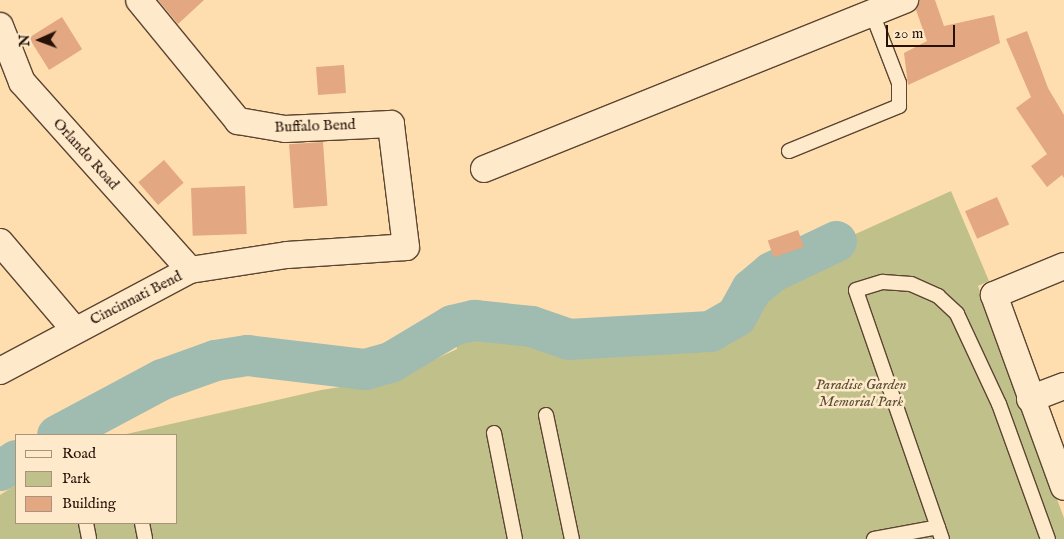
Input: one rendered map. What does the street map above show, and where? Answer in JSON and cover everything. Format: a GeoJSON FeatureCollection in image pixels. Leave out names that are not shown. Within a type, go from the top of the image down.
{"type":"FeatureCollection","features":[{"type":"Feature","properties":{"kind":"street","name":"Buffalo Bend"},"geometry":{"type":"LineString","coordinates":[[139,0],[238,121],[285,129],[391,124],[407,242],[404,249]]}},
{"type":"Feature","properties":{"kind":"street"},"geometry":{"type":"LineString","coordinates":[[484,169],[905,0]]}},
{"type":"Feature","properties":{"kind":"street","name":"Orlando Road"},"geometry":{"type":"LineString","coordinates":[[0,26],[22,82],[190,270]]}},
{"type":"Feature","properties":{"kind":"street"},"geometry":{"type":"LineString","coordinates":[[0,242],[74,329]]}},
{"type":"Feature","properties":{"kind":"street","name":"Cincinnati Bend"},"geometry":{"type":"LineString","coordinates":[[0,371],[74,329],[190,270],[287,255],[404,249]]}},
{"type":"Feature","properties":{"kind":"street"},"geometry":{"type":"LineString","coordinates":[[1064,266],[994,295],[1030,399],[1064,486]]}},
{"type":"Feature","properties":{"kind":"street"},"geometry":{"type":"LineString","coordinates":[[1030,399],[1064,386]]}},
{"type":"Feature","properties":{"kind":"lane"},"geometry":{"type":"LineString","coordinates":[[789,151],[899,106],[899,83],[872,13]]}},
{"type":"Feature","properties":{"kind":"lane"},"geometry":{"type":"LineString","coordinates":[[874,539],[940,533],[856,290],[897,282],[918,287],[938,296],[957,314],[999,404],[1048,539]]}},
{"type":"Feature","properties":{"kind":"lane"},"geometry":{"type":"LineString","coordinates":[[546,415],[572,539]]}},
{"type":"Feature","properties":{"kind":"lane"},"geometry":{"type":"LineString","coordinates":[[494,432],[515,539]]}},
{"type":"Feature","properties":{"kind":"lane"},"geometry":{"type":"LineString","coordinates":[[86,524],[89,539]]}},
{"type":"Feature","properties":{"kind":"lane"},"geometry":{"type":"LineString","coordinates":[[142,524],[145,539]]}},
{"type":"Feature","properties":{"kind":"green space","name":"Paradise Garden Memorial Park"},"geometry":{"type":"Polygon","coordinates":[[[951,191],[989,281],[978,286],[1064,518],[1064,539],[0,539],[0,495],[15,486],[15,524],[178,524],[178,434],[126,434],[321,390],[393,379],[457,349],[452,325],[474,320],[531,326],[568,339],[710,331],[736,316],[751,289],[771,272],[951,191]]]}},
{"type":"Feature","properties":{"kind":"building"},"geometry":{"type":"Polygon","coordinates":[[[158,0],[204,0],[178,24],[158,0]]]}},
{"type":"Feature","properties":{"kind":"building"},"geometry":{"type":"Polygon","coordinates":[[[920,0],[935,0],[944,26],[994,15],[1000,43],[908,85],[904,53],[927,41],[916,10],[920,0]]]}},
{"type":"Feature","properties":{"kind":"building"},"geometry":{"type":"Polygon","coordinates":[[[62,17],[82,49],[49,70],[29,38],[62,17]]]}},
{"type":"Feature","properties":{"kind":"building"},"geometry":{"type":"Polygon","coordinates":[[[1027,31],[1048,88],[1064,115],[1064,178],[1062,175],[1047,187],[1031,166],[1047,154],[1016,108],[1031,97],[1006,39],[1027,31]]]}},
{"type":"Feature","properties":{"kind":"building"},"geometry":{"type":"Polygon","coordinates":[[[344,65],[346,93],[318,95],[316,67],[344,65]]]}},
{"type":"Feature","properties":{"kind":"building"},"geometry":{"type":"Polygon","coordinates":[[[323,142],[327,206],[294,208],[289,144],[323,142]]]}},
{"type":"Feature","properties":{"kind":"building"},"geometry":{"type":"Polygon","coordinates":[[[164,160],[184,183],[158,205],[138,182],[164,160]]]}},
{"type":"Feature","properties":{"kind":"building"},"geometry":{"type":"Polygon","coordinates":[[[245,186],[247,234],[193,236],[191,188],[245,186]]]}},
{"type":"Feature","properties":{"kind":"building"},"geometry":{"type":"Polygon","coordinates":[[[997,197],[1009,224],[977,239],[965,211],[997,197]]]}},
{"type":"Feature","properties":{"kind":"building"},"geometry":{"type":"Polygon","coordinates":[[[798,230],[804,247],[774,257],[768,240],[798,230]]]}},
{"type":"Feature","properties":{"kind":"waterway"},"geometry":{"type":"LineString","coordinates":[[59,434],[162,379],[215,360],[247,355],[365,369],[390,362],[452,325],[474,320],[531,326],[568,339],[710,331],[736,316],[751,289],[771,272],[836,241]]}},
{"type":"Feature","properties":{"kind":"waterway"},"geometry":{"type":"LineString","coordinates":[[0,470],[15,461]]}}]}
